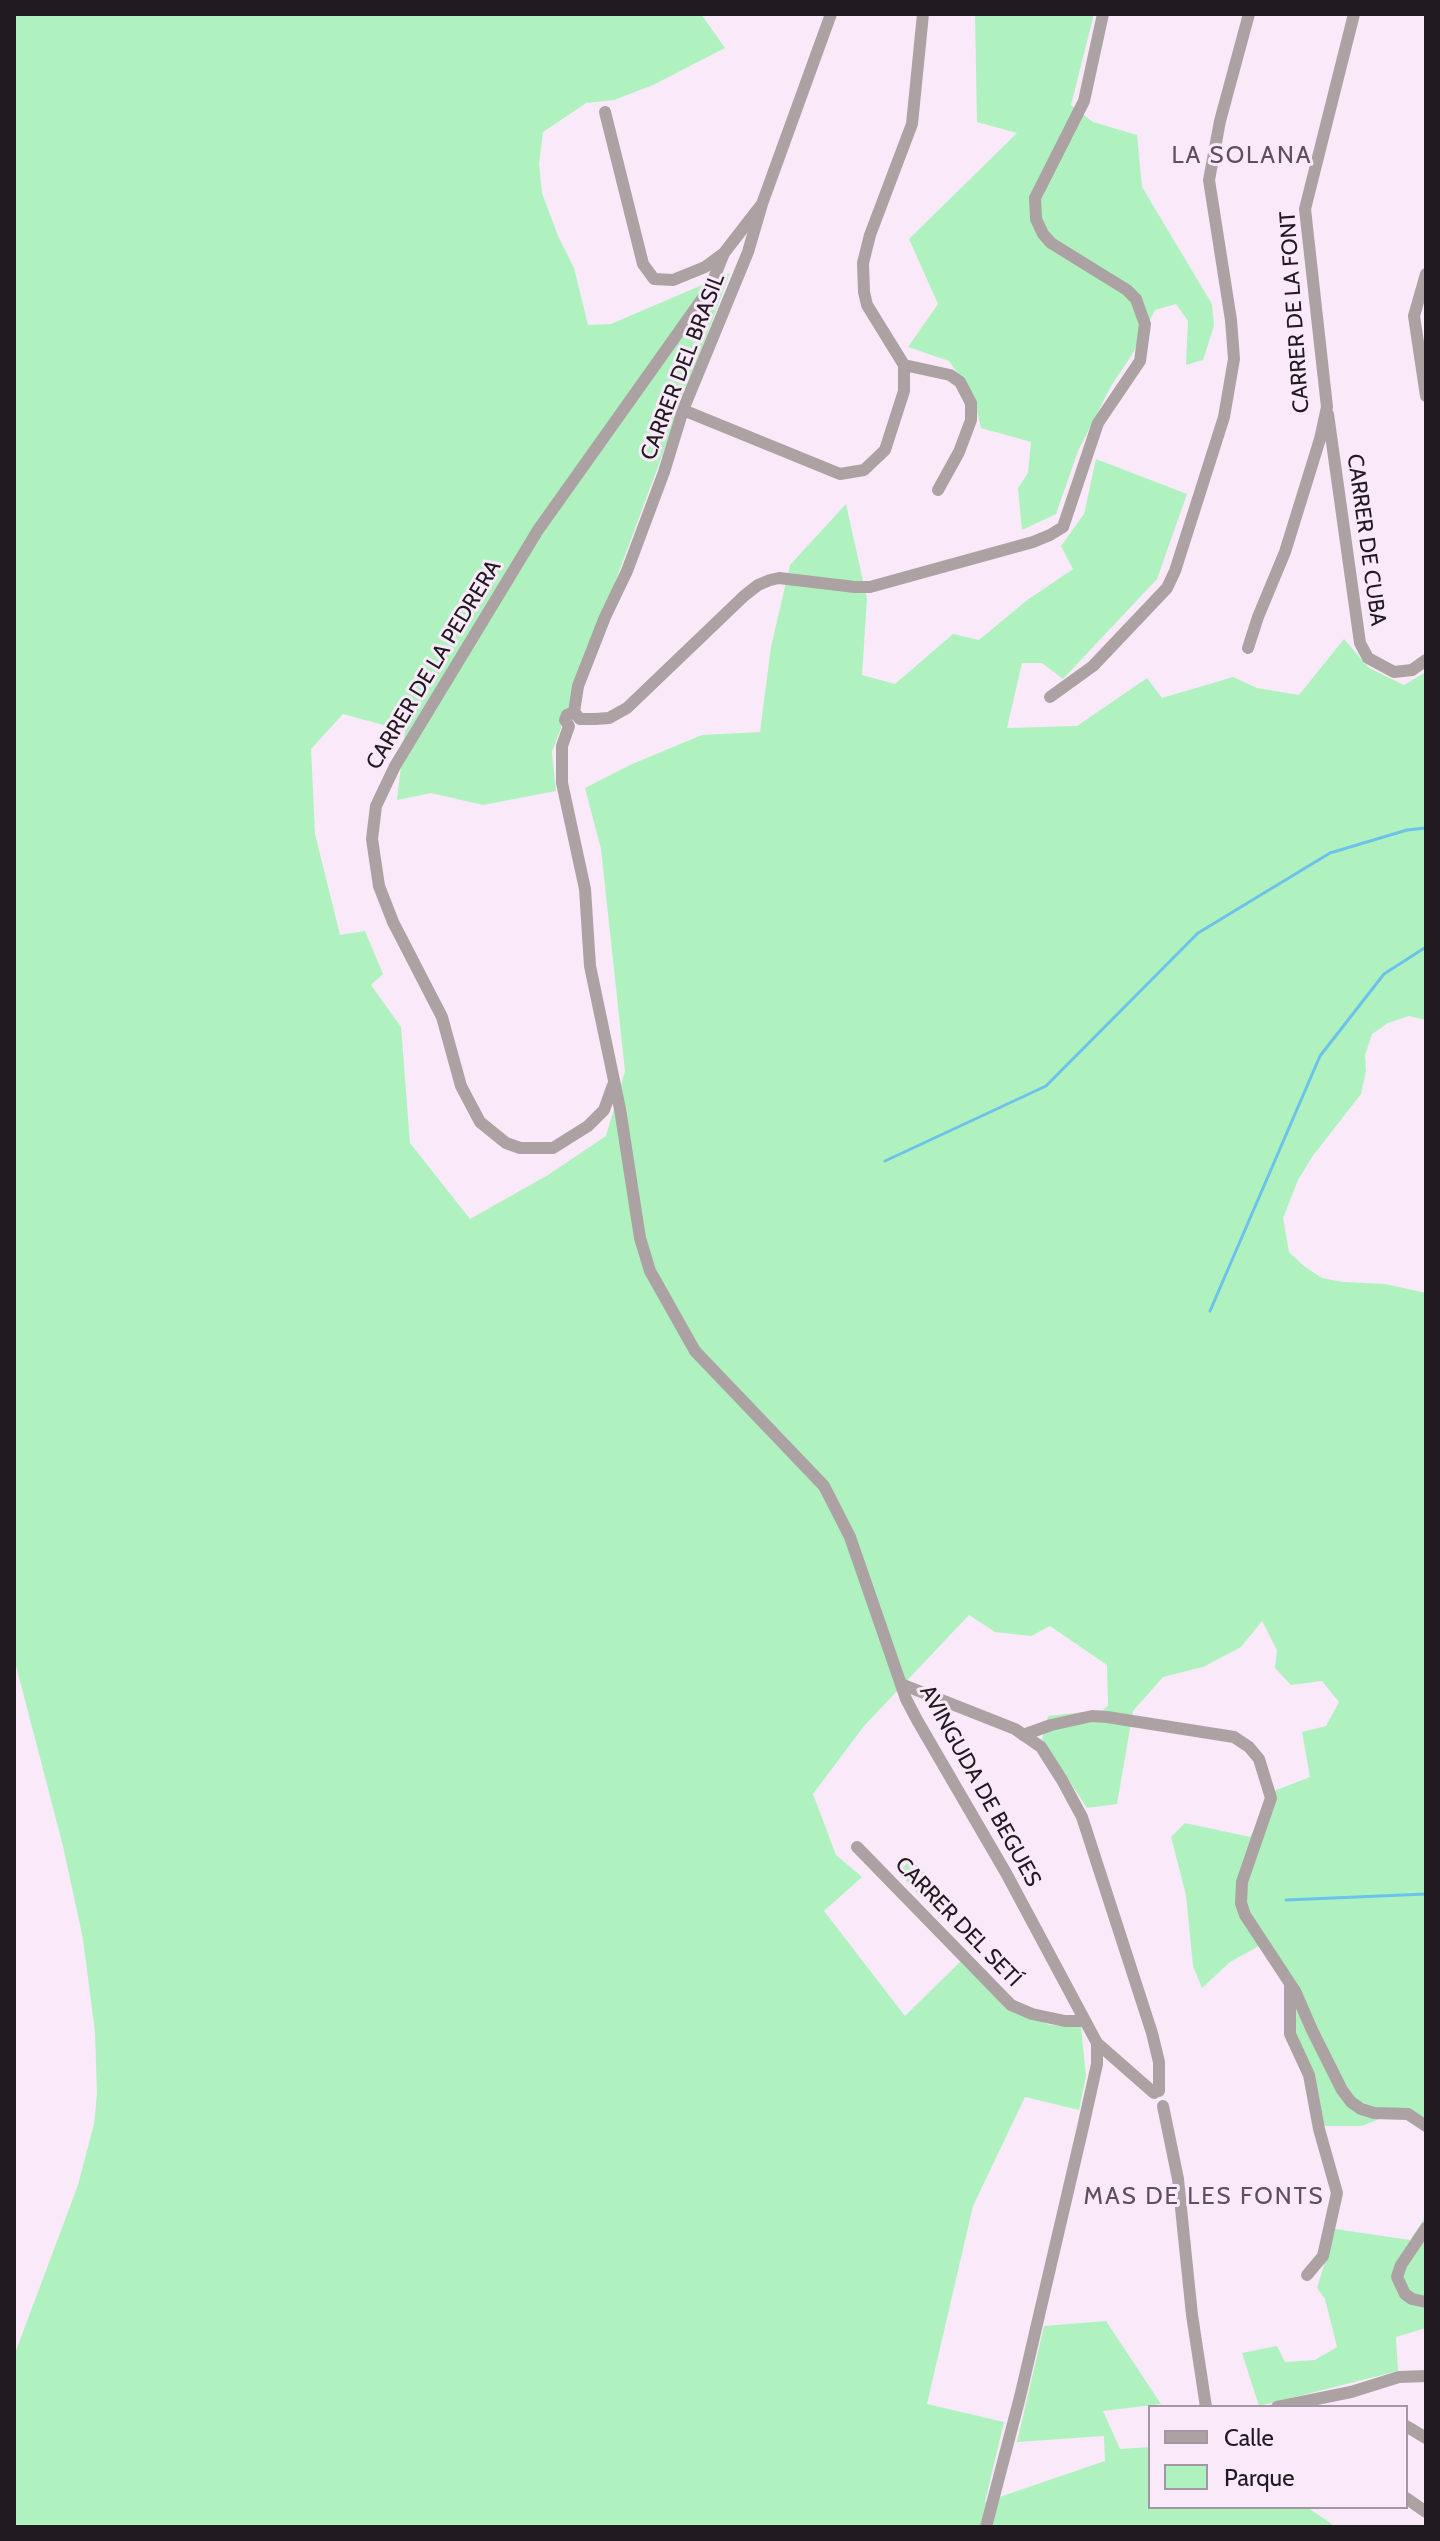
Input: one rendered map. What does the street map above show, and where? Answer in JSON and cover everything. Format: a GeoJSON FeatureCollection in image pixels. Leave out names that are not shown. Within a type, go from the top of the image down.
{"type":"FeatureCollection","features":[{"type":"Feature","properties":{"kind":"street","name":"CARRER DEL BRASIL"},"geometry":{"type":"LineString","coordinates":[[613,1085],[590,966],[585,889],[562,783],[562,746],[574,719],[578,686],[627,571],[664,472],[683,410],[748,252],[762,204],[831,14]]}},
{"type":"Feature","properties":{"kind":"street"},"geometry":{"type":"LineString","coordinates":[[683,410],[840,474],[864,470],[885,450],[904,391],[904,365],[867,305],[863,263],[870,235],[912,124],[923,14]]}},
{"type":"Feature","properties":{"kind":"street"},"geometry":{"type":"LineString","coordinates":[[574,719],[609,718],[627,708],[758,585],[779,578],[870,587],[1033,542],[1063,527],[1098,423],[1140,361],[1145,324],[1136,299],[1127,290],[1059,248],[1043,234],[1035,209],[1035,198],[1084,101],[1103,14]]}},
{"type":"Feature","properties":{"kind":"street"},"geometry":{"type":"LineString","coordinates":[[1050,697],[1093,666],[1167,588],[1224,417],[1232,382],[1233,346],[1209,180],[1220,121],[1249,14]]}},
{"type":"Feature","properties":{"kind":"street","name":"CARRER DE LA FONT"},"geometry":{"type":"LineString","coordinates":[[1248,648],[1285,552],[1327,407],[1305,209],[1354,14]]}},
{"type":"Feature","properties":{"kind":"street"},"geometry":{"type":"LineString","coordinates":[[605,112],[643,264],[654,279],[673,280],[705,267],[724,253]]}},
{"type":"Feature","properties":{"kind":"street","name":"CARRER DE LA PEDRERA"},"geometry":{"type":"LineString","coordinates":[[613,1085],[604,1110],[588,1126],[553,1148],[520,1148],[506,1143],[480,1122],[461,1086],[442,1017],[393,922],[379,886],[372,839],[376,806],[395,766],[538,530],[710,288],[724,253],[762,204]]}},
{"type":"Feature","properties":{"kind":"street"},"geometry":{"type":"LineString","coordinates":[[1426,274],[1414,316],[1426,396]]}},
{"type":"Feature","properties":{"kind":"street"},"geometry":{"type":"LineString","coordinates":[[904,365],[950,375],[966,389],[971,403],[971,420],[959,452],[938,490]]}},
{"type":"Feature","properties":{"kind":"street","name":"CARRER DE CUBA"},"geometry":{"type":"LineString","coordinates":[[1327,407],[1360,643],[1368,658],[1394,672],[1412,670],[1426,660]]}},
{"type":"Feature","properties":{"kind":"street","name":"AVINGUDA DE BEGUES"},"geometry":{"type":"LineString","coordinates":[[613,1085],[627,1148],[640,1238],[650,1271],[695,1351],[824,1486],[850,1537],[901,1684],[917,1720],[1043,1939],[1097,2043],[1157,2092]]}},
{"type":"Feature","properties":{"kind":"street"},"geometry":{"type":"LineString","coordinates":[[901,1684],[1015,1729],[1041,1747],[1082,1817],[1152,2033],[1159,2062],[1157,2092],[1167,2096],[1163,2106],[1178,2179],[1192,2315],[1206,2405]]}},
{"type":"Feature","properties":{"kind":"street"},"geometry":{"type":"LineString","coordinates":[[1023,1735],[1092,1716],[1234,1737],[1249,1747],[1259,1759],[1271,1798],[1242,1882],[1241,1903],[1254,1932],[1290,1983],[1342,2090],[1351,2102],[1374,2113],[1408,2114],[1426,2126]]}},
{"type":"Feature","properties":{"kind":"street","name":"CARRER DEL SETÍ"},"geometry":{"type":"LineString","coordinates":[[857,1847],[1011,2005],[1032,2014],[1065,2021],[1084,2021]]}},
{"type":"Feature","properties":{"kind":"street"},"geometry":{"type":"LineString","coordinates":[[1290,1983],[1290,2034],[1309,2075],[1319,2129],[1337,2193],[1323,2256],[1307,2275]]}},
{"type":"Feature","properties":{"kind":"street"},"geometry":{"type":"LineString","coordinates":[[986,2527],[1020,2397],[1083,2127],[1097,2064],[1097,2043]]}},
{"type":"Feature","properties":{"kind":"street"},"geometry":{"type":"LineString","coordinates":[[1426,2228],[1401,2265],[1397,2277],[1405,2294],[1426,2302]]}},
{"type":"Feature","properties":{"kind":"street"},"geometry":{"type":"LineString","coordinates":[[1291,2405],[1351,2392],[1399,2377],[1426,2376]]}},
{"type":"Feature","properties":{"kind":"street"},"geometry":{"type":"LineString","coordinates":[[1408,2427],[1426,2438]]}},
{"type":"Feature","properties":{"kind":"street"},"geometry":{"type":"LineString","coordinates":[[1408,2499],[1426,2512]]}},
{"type":"Feature","properties":{"kind":"green space"},"geometry":{"type":"Polygon","coordinates":[[[14,14],[701,14],[725,48],[653,85],[614,100],[586,103],[543,132],[539,164],[542,193],[574,268],[588,325],[611,324],[730,273],[552,752],[556,791],[483,805],[431,793],[397,800],[405,731],[343,714],[311,749],[315,834],[340,935],[365,931],[383,974],[371,985],[401,1027],[410,1143],[470,1219],[548,1175],[606,1136],[625,1071],[601,849],[585,788],[702,735],[760,732],[771,647],[790,565],[846,504],[867,599],[862,675],[895,684],[953,634],[979,640],[1026,601],[1073,569],[1061,546],[1084,514],[1096,459],[1187,494],[1157,579],[1063,679],[1042,663],[1022,663],[1007,728],[1077,726],[1147,678],[1162,698],[1233,677],[1257,688],[1299,695],[1344,639],[1369,668],[1404,685],[1426,672],[1426,1020],[1409,1016],[1388,1023],[1372,1034],[1365,1055],[1366,1071],[1361,1094],[1312,1157],[1298,1180],[1283,1218],[1289,1252],[1322,1278],[1385,1284],[1426,1293],[1426,2134],[1409,2117],[1387,2116],[1362,2126],[1324,2126],[1292,2033],[1296,2011],[1268,1941],[1230,1962],[1202,1988],[1193,1966],[1186,1895],[1171,1837],[1185,1823],[1250,1837],[1274,1791],[1310,1777],[1302,1732],[1326,1726],[1339,1702],[1322,1681],[1291,1685],[1275,1668],[1277,1650],[1262,1621],[1241,1647],[1203,1667],[1163,1677],[1133,1711],[1117,1804],[1087,1808],[1042,1739],[1048,1716],[1103,1710],[1108,1706],[1107,1665],[1050,1626],[1031,1636],[995,1632],[969,1615],[864,1726],[813,1794],[836,1855],[862,1877],[824,1911],[905,2016],[960,1962],[1012,2010],[1050,2025],[1081,2027],[1086,2076],[1079,2110],[1025,2097],[973,2206],[927,2404],[1004,2422],[985,2502],[1105,2461],[1104,2436],[1017,2442],[1044,2326],[1106,2321],[1161,2404],[1103,2411],[1120,2449],[1148,2447],[1148,2509],[1310,2509],[1336,2527],[14,2527],[14,2356],[78,2185],[94,2124],[97,2094],[95,2032],[83,1939],[63,1846],[14,1658],[14,14]]]}},
{"type":"Feature","properties":{"kind":"green space"},"geometry":{"type":"Polygon","coordinates":[[[975,14],[1094,14],[1071,105],[1093,122],[1137,135],[1142,187],[1212,304],[1214,326],[1203,360],[1186,365],[1188,321],[1176,304],[1155,310],[1078,451],[1056,514],[1022,530],[1018,488],[1028,473],[1031,442],[981,428],[973,395],[949,361],[908,347],[938,304],[909,239],[1017,133],[977,122],[975,14]]]}},
{"type":"Feature","properties":{"kind":"green space"},"geometry":{"type":"Polygon","coordinates":[[[912,1859],[937,1887],[923,1900],[898,1872],[912,1859]]]}},
{"type":"Feature","properties":{"kind":"green space"},"geometry":{"type":"Polygon","coordinates":[[[1426,2216],[1426,2328],[1396,2337],[1398,2371],[1259,2405],[1242,2353],[1277,2346],[1285,2362],[1315,2360],[1337,2347],[1325,2299],[1317,2288],[1335,2229],[1410,2240],[1426,2216]]]}},
{"type":"Feature","properties":{"kind":"waterway"},"geometry":{"type":"LineString","coordinates":[[885,1161],[1046,1086],[1198,933],[1330,853],[1407,830],[1426,828]]}},
{"type":"Feature","properties":{"kind":"waterway"},"geometry":{"type":"LineString","coordinates":[[1210,1311],[1320,1056],[1384,974],[1426,947]]}},
{"type":"Feature","properties":{"kind":"waterway"},"geometry":{"type":"LineString","coordinates":[[1286,1900],[1426,1894]]}},
{"type":"Feature","properties":{"kind":"district","name":"LA SOLANA"},"geometry":{"type":"Point","coordinates":[1242,156]}},
{"type":"Feature","properties":{"kind":"district","name":"MAS DE LES FONTS"},"geometry":{"type":"Point","coordinates":[1204,2197]}}]}
